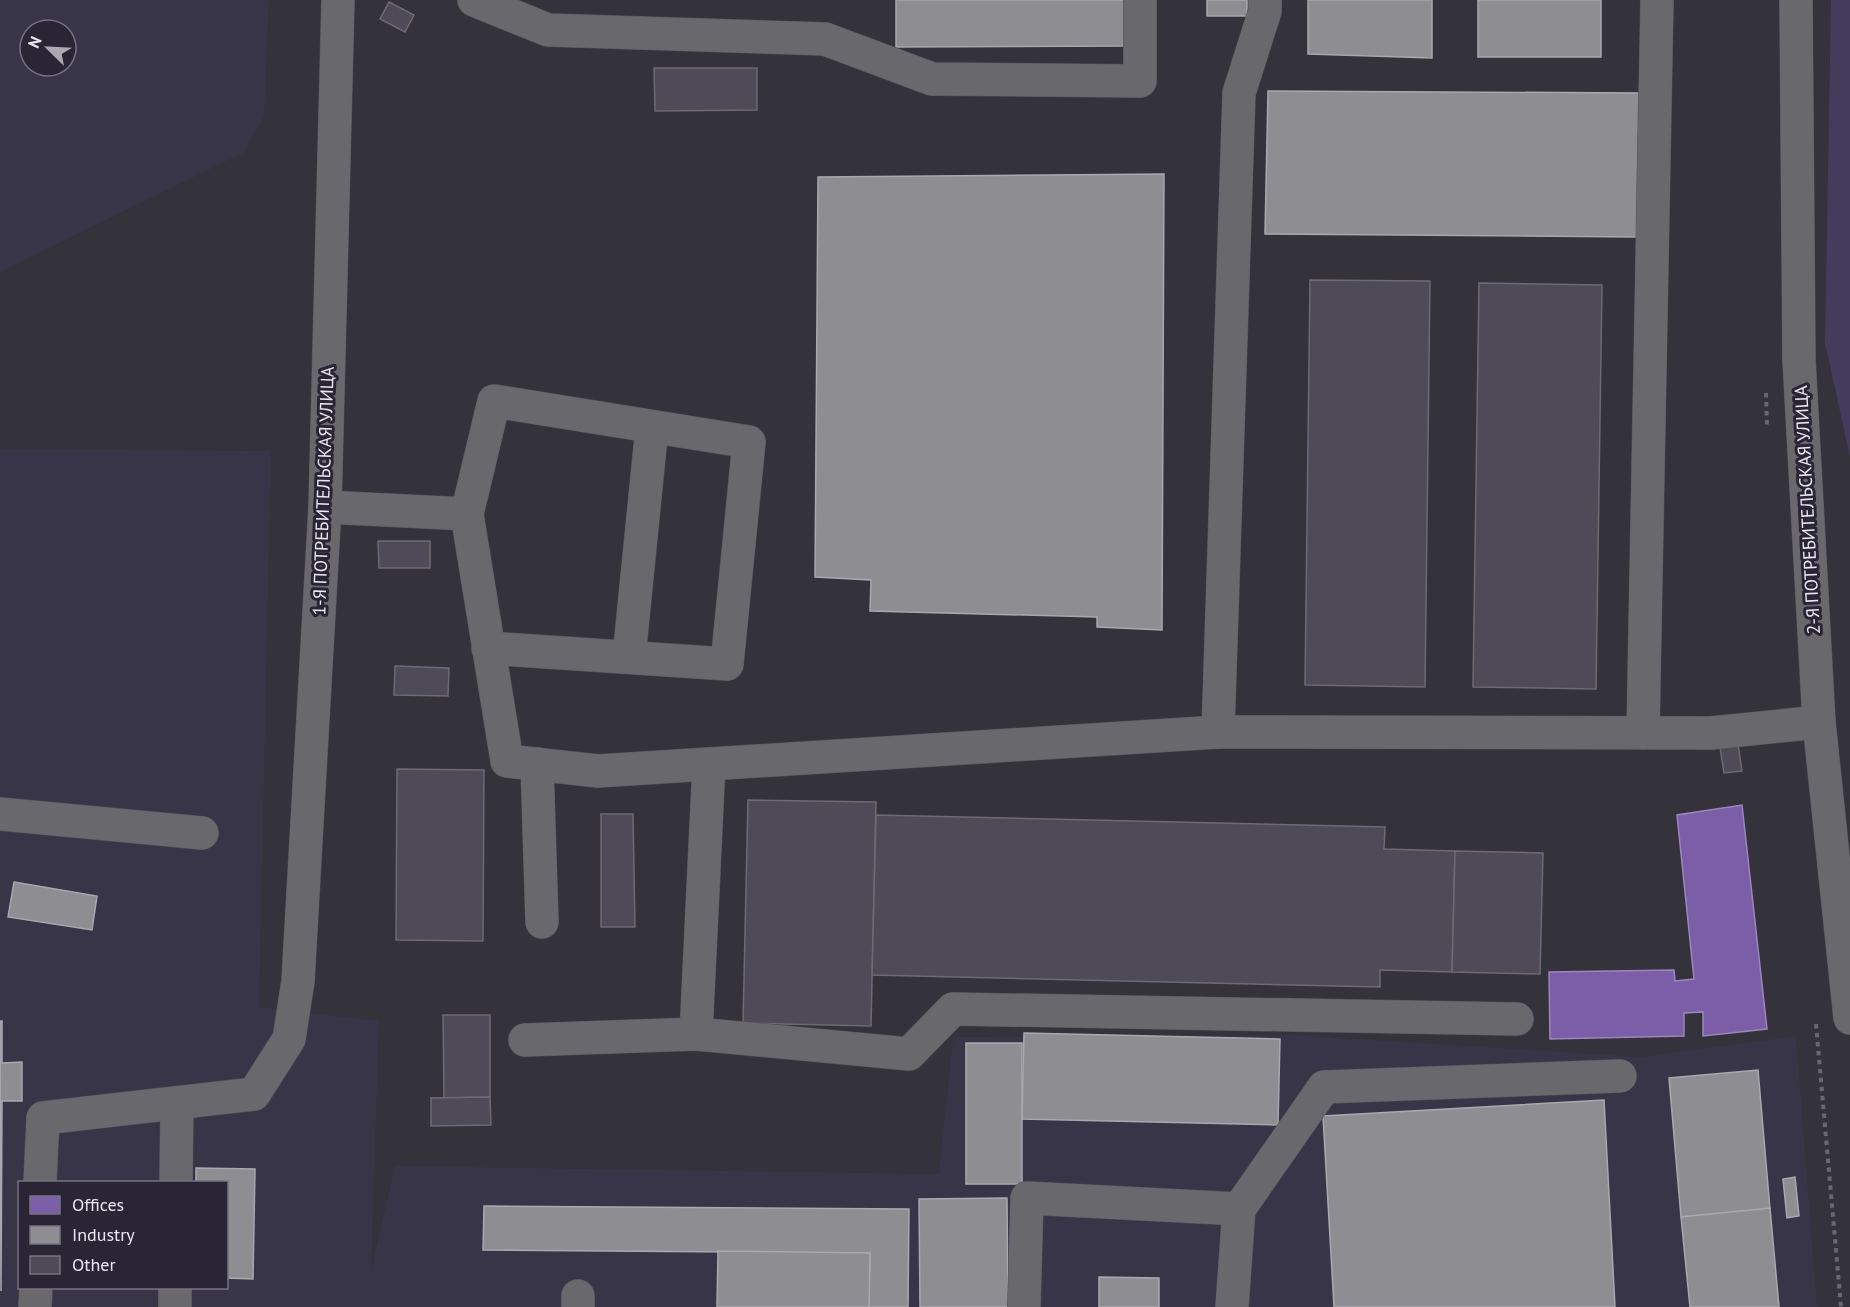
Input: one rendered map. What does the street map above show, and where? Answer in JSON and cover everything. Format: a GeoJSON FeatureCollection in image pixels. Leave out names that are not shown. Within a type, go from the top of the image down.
{"type":"FeatureCollection","features":[{"type":"Feature","properties":{"kind":"street","name":"1-Я ПОТРЕБИТЕЛЬСКАЯ УЛИЦА"},"geometry":{"type":"LineString","coordinates":[[177,1103],[254,1094],[289,1038],[298,981],[325,507],[338,0]]}},
{"type":"Feature","properties":{"kind":"street"},"geometry":{"type":"LineString","coordinates":[[474,0],[548,30],[825,39],[933,79],[1140,81],[1140,0]]}},
{"type":"Feature","properties":{"kind":"street"},"geometry":{"type":"LineString","coordinates":[[1218,732],[1239,93],[1265,11],[1265,0]]}},
{"type":"Feature","properties":{"kind":"street"},"geometry":{"type":"LineString","coordinates":[[1643,733],[1657,0]]}},
{"type":"Feature","properties":{"kind":"street","name":"2-Я ПОТРЕБИТЕЛЬСКАЯ УЛИЦА"},"geometry":{"type":"LineString","coordinates":[[1796,0],[1799,360],[1819,722],[1850,1018]]}},
{"type":"Feature","properties":{"kind":"street"},"geometry":{"type":"LineString","coordinates":[[488,648],[727,664],[749,442],[494,401],[467,514],[488,648],[507,761],[598,771],[1218,732],[1712,733],[1819,722]]}},
{"type":"Feature","properties":{"kind":"street"},"geometry":{"type":"LineString","coordinates":[[629,657],[652,427]]}},
{"type":"Feature","properties":{"kind":"street"},"geometry":{"type":"LineString","coordinates":[[325,507],[467,514]]}},
{"type":"Feature","properties":{"kind":"street"},"geometry":{"type":"LineString","coordinates":[[537,764],[542,922]]}},
{"type":"Feature","properties":{"kind":"street"},"geometry":{"type":"LineString","coordinates":[[696,1034],[709,764]]}},
{"type":"Feature","properties":{"kind":"street"},"geometry":{"type":"LineString","coordinates":[[0,814],[202,833]]}},
{"type":"Feature","properties":{"kind":"street"},"geometry":{"type":"LineString","coordinates":[[525,1040],[696,1034],[909,1054],[953,1009],[1516,1019]]}},
{"type":"Feature","properties":{"kind":"street"},"geometry":{"type":"LineString","coordinates":[[1232,1307],[1239,1209],[1324,1087],[1620,1076]]}},
{"type":"Feature","properties":{"kind":"street"},"geometry":{"type":"LineString","coordinates":[[40,1181],[43,1118],[177,1103],[176,1181]]}},
{"type":"Feature","properties":{"kind":"street"},"geometry":{"type":"LineString","coordinates":[[1024,1307],[1027,1198],[1239,1209]]}},
{"type":"Feature","properties":{"kind":"street"},"geometry":{"type":"LineString","coordinates":[[35,1307],[36,1289]]}},
{"type":"Feature","properties":{"kind":"street"},"geometry":{"type":"LineString","coordinates":[[174,1307],[175,1289]]}},
{"type":"Feature","properties":{"kind":"shaded area"},"geometry":{"type":"Polygon","coordinates":[[[0,0],[269,0],[264,117],[243,153],[0,272],[0,0]]]}},
{"type":"Feature","properties":{"kind":"shaded area"},"geometry":{"type":"Polygon","coordinates":[[[1831,0],[1850,0],[1850,457],[1825,343],[1831,0]]]}},
{"type":"Feature","properties":{"kind":"shaded area"},"geometry":{"type":"Polygon","coordinates":[[[0,449],[271,451],[259,1007],[379,1021],[371,1271],[395,1166],[939,1174],[953,1037],[1294,1035],[1640,1057],[1796,1036],[1817,1307],[0,1307],[0,449]]]}},
{"type":"Feature","properties":{"kind":"building: Offices"},"geometry":{"type":"Polygon","coordinates":[[[1742,805],[1767,1029],[1703,1036],[1703,1012],[1684,1013],[1684,1036],[1550,1039],[1549,972],[1674,970],[1675,981],[1694,979],[1677,815],[1742,805]]]}},
{"type":"Feature","properties":{"kind":"building: Industry"},"geometry":{"type":"Polygon","coordinates":[[[896,0],[1127,0],[1127,46],[896,47],[896,0]]]}},
{"type":"Feature","properties":{"kind":"building: Industry"},"geometry":{"type":"Polygon","coordinates":[[[1207,0],[1247,0],[1247,16],[1207,16],[1207,0]]]}},
{"type":"Feature","properties":{"kind":"building: Industry"},"geometry":{"type":"Polygon","coordinates":[[[1308,0],[1432,0],[1432,58],[1308,54],[1308,0]]]}},
{"type":"Feature","properties":{"kind":"building: Industry"},"geometry":{"type":"Polygon","coordinates":[[[1478,0],[1601,0],[1601,57],[1478,57],[1478,0]]]}},
{"type":"Feature","properties":{"kind":"building: Industry"},"geometry":{"type":"Polygon","coordinates":[[[1268,91],[1641,93],[1636,237],[1265,234],[1268,91]]]}},
{"type":"Feature","properties":{"kind":"building: Industry"},"geometry":{"type":"Polygon","coordinates":[[[1164,174],[1162,630],[1097,627],[1097,617],[870,611],[871,580],[815,577],[818,177],[1164,174]]]}},
{"type":"Feature","properties":{"kind":"building: Industry"},"geometry":{"type":"Polygon","coordinates":[[[14,882],[97,896],[92,930],[8,917],[14,882]]]}},
{"type":"Feature","properties":{"kind":"building: Industry"},"geometry":{"type":"Polygon","coordinates":[[[0,1021],[2,1021],[2,1063],[22,1062],[22,1101],[2,1101],[1,1291],[0,1021]]]}},
{"type":"Feature","properties":{"kind":"building: Industry"},"geometry":{"type":"Polygon","coordinates":[[[1024,1033],[1280,1039],[1278,1125],[1022,1119],[1024,1033]]]}},
{"type":"Feature","properties":{"kind":"building: Industry"},"geometry":{"type":"Polygon","coordinates":[[[966,1043],[1022,1043],[1022,1184],[966,1184],[966,1043]]]}},
{"type":"Feature","properties":{"kind":"building: Industry"},"geometry":{"type":"Polygon","coordinates":[[[1758,1070],[1770,1209],[1681,1217],[1669,1078],[1758,1070]]]}},
{"type":"Feature","properties":{"kind":"building: Industry"},"geometry":{"type":"Polygon","coordinates":[[[1604,1100],[1615,1307],[1334,1307],[1323,1116],[1604,1100]]]}},
{"type":"Feature","properties":{"kind":"building: Industry"},"geometry":{"type":"Polygon","coordinates":[[[196,1168],[255,1169],[253,1279],[228,1278],[228,1181],[196,1181],[196,1168]]]}},
{"type":"Feature","properties":{"kind":"building: Industry"},"geometry":{"type":"Polygon","coordinates":[[[1795,1177],[1799,1216],[1787,1218],[1783,1179],[1795,1177]]]}},
{"type":"Feature","properties":{"kind":"building: Industry"},"geometry":{"type":"Polygon","coordinates":[[[1007,1198],[1008,1307],[920,1307],[919,1199],[1007,1198]]]}},
{"type":"Feature","properties":{"kind":"building: Industry"},"geometry":{"type":"Polygon","coordinates":[[[484,1206],[909,1209],[908,1307],[869,1307],[870,1253],[483,1250],[484,1206]]]}},
{"type":"Feature","properties":{"kind":"building: Industry"},"geometry":{"type":"Polygon","coordinates":[[[1770,1208],[1779,1307],[1690,1307],[1681,1217],[1770,1208]]]}},
{"type":"Feature","properties":{"kind":"building: Industry"},"geometry":{"type":"Polygon","coordinates":[[[718,1251],[870,1253],[869,1307],[717,1307],[718,1251]]]}},
{"type":"Feature","properties":{"kind":"building: Industry"},"geometry":{"type":"Polygon","coordinates":[[[1099,1277],[1159,1278],[1159,1307],[1099,1307],[1099,1277]]]}},
{"type":"Feature","properties":{"kind":"building: Other"},"geometry":{"type":"Polygon","coordinates":[[[389,2],[414,15],[405,32],[380,19],[389,2]]]}},
{"type":"Feature","properties":{"kind":"building: Other"},"geometry":{"type":"Polygon","coordinates":[[[654,68],[757,68],[757,110],[655,111],[654,68]]]}},
{"type":"Feature","properties":{"kind":"building: Other"},"geometry":{"type":"Polygon","coordinates":[[[1310,280],[1430,281],[1425,687],[1305,685],[1310,280]]]}},
{"type":"Feature","properties":{"kind":"building: Other"},"geometry":{"type":"Polygon","coordinates":[[[1479,283],[1602,285],[1596,689],[1473,687],[1479,283]]]}},
{"type":"Feature","properties":{"kind":"building: Other"},"geometry":{"type":"Polygon","coordinates":[[[378,541],[430,541],[430,568],[379,568],[378,541]]]}},
{"type":"Feature","properties":{"kind":"building: Other"},"geometry":{"type":"Polygon","coordinates":[[[395,666],[449,668],[448,696],[394,695],[395,666]]]}},
{"type":"Feature","properties":{"kind":"building: Other"},"geometry":{"type":"Polygon","coordinates":[[[1738,744],[1742,771],[1724,773],[1720,747],[1738,744]]]}},
{"type":"Feature","properties":{"kind":"building: Other"},"geometry":{"type":"Polygon","coordinates":[[[397,769],[484,770],[483,941],[396,940],[397,769]]]}},
{"type":"Feature","properties":{"kind":"building: Other"},"geometry":{"type":"Polygon","coordinates":[[[748,800],[876,802],[871,1026],[743,1023],[748,800]]]}},
{"type":"Feature","properties":{"kind":"building: Other"},"geometry":{"type":"Polygon","coordinates":[[[601,814],[633,814],[635,927],[601,927],[601,814]]]}},
{"type":"Feature","properties":{"kind":"building: Other"},"geometry":{"type":"Polygon","coordinates":[[[876,815],[1385,827],[1384,849],[1455,851],[1452,972],[1380,970],[1380,987],[872,975],[876,815]]]}},
{"type":"Feature","properties":{"kind":"building: Other"},"geometry":{"type":"Polygon","coordinates":[[[1455,851],[1543,853],[1540,974],[1452,972],[1455,851]]]}},
{"type":"Feature","properties":{"kind":"building: Other"},"geometry":{"type":"Polygon","coordinates":[[[443,1015],[490,1015],[490,1097],[444,1098],[443,1015]]]}},
{"type":"Feature","properties":{"kind":"building: Other"},"geometry":{"type":"Polygon","coordinates":[[[490,1097],[491,1125],[431,1126],[431,1098],[490,1097]]]}}]}
